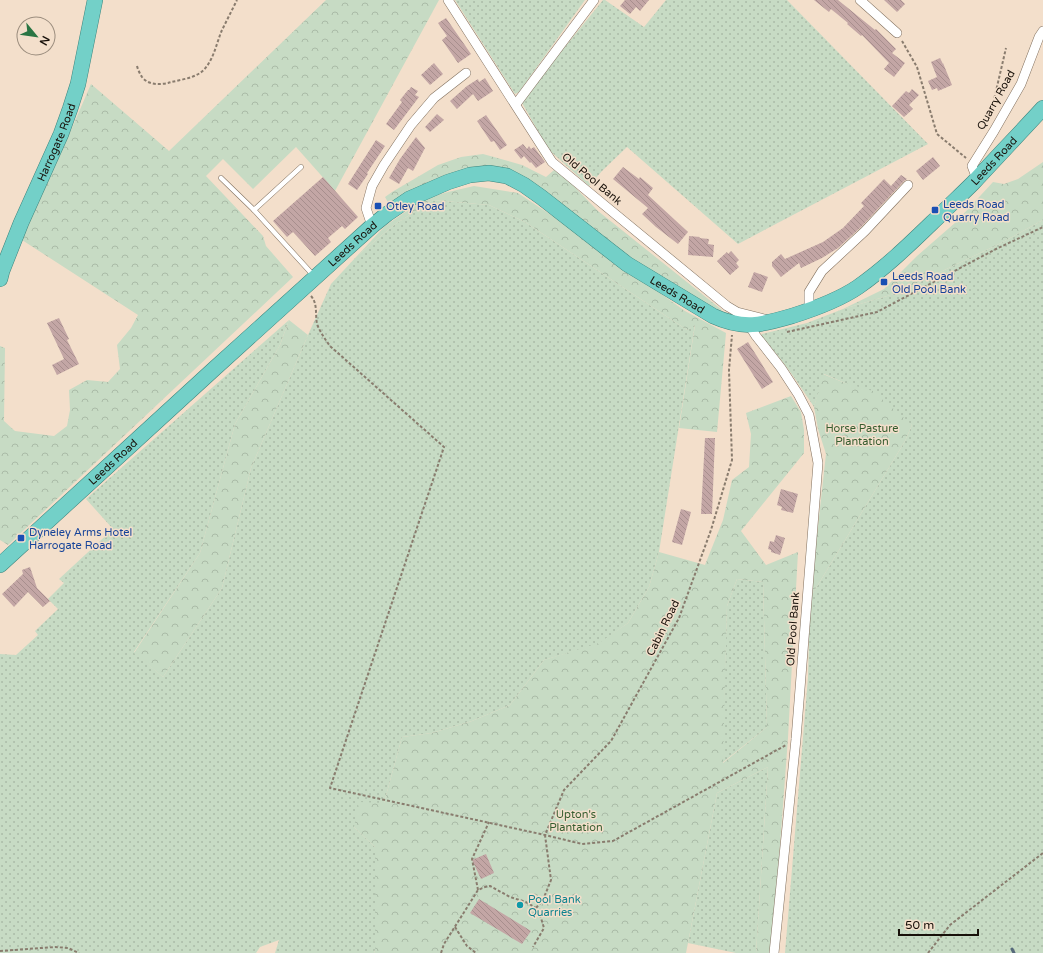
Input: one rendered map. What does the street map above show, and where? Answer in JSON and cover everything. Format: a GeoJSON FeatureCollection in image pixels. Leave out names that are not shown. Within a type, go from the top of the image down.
{"type":"FeatureCollection","features":[{"type":"Feature","properties":{"kind":"highway","name":"Harrogate Road"},"geometry":{"type":"LineString","coordinates":[[0,279],[21,222],[61,134],[70,109],[78,84],[95,0]]}},
{"type":"Feature","properties":{"kind":"highway","name":"Leeds Road"},"geometry":{"type":"LineString","coordinates":[[0,565],[315,277],[372,226],[409,199],[448,182],[470,175],[489,173],[507,176],[524,185],[541,197],[626,264],[713,316],[733,324],[749,325],[772,322],[834,300],[858,287],[885,266],[915,240],[977,178],[1043,108]]}},
{"type":"Feature","properties":{"kind":"street","name":"Old Pool Bank"},"geometry":{"type":"LineString","coordinates":[[448,0],[552,162],[727,306],[737,312],[756,316],[772,322]]}},
{"type":"Feature","properties":{"kind":"street"},"geometry":{"type":"LineString","coordinates":[[516,104],[594,0]]}},
{"type":"Feature","properties":{"kind":"street"},"geometry":{"type":"LineString","coordinates":[[860,0],[898,33]]}},
{"type":"Feature","properties":{"kind":"street","name":"Quarry Road"},"geometry":{"type":"LineString","coordinates":[[977,178],[972,166],[1021,84],[1043,30]]}},
{"type":"Feature","properties":{"kind":"street"},"geometry":{"type":"LineString","coordinates":[[372,226],[366,208],[372,186],[384,165],[411,125],[434,98],[466,73]]}},
{"type":"Feature","properties":{"kind":"street"},"geometry":{"type":"LineString","coordinates":[[809,310],[809,292],[822,271],[865,231],[908,185]]}},
{"type":"Feature","properties":{"kind":"street","name":"Old Pool Bank"},"geometry":{"type":"LineString","coordinates":[[749,325],[798,394],[809,415],[818,463],[796,739],[774,953]]}},
{"type":"Feature","properties":{"kind":"lane"},"geometry":{"type":"LineString","coordinates":[[254,210],[301,167]]}},
{"type":"Feature","properties":{"kind":"lane"},"geometry":{"type":"LineString","coordinates":[[221,178],[254,210],[315,277]]}},
{"type":"Feature","properties":{"kind":"path"},"geometry":{"type":"LineString","coordinates":[[137,66],[143,78],[154,84],[163,84],[199,74],[206,68],[212,57],[222,29],[237,0]]}},
{"type":"Feature","properties":{"kind":"path"},"geometry":{"type":"LineString","coordinates":[[898,33],[917,67],[937,134],[969,160]]}},
{"type":"Feature","properties":{"kind":"path"},"geometry":{"type":"LineString","coordinates":[[986,123],[993,104],[1006,48]]}},
{"type":"Feature","properties":{"kind":"path"},"geometry":{"type":"LineString","coordinates":[[811,326],[877,312],[996,249],[1043,227]]}},
{"type":"Feature","properties":{"kind":"path"},"geometry":{"type":"LineString","coordinates":[[304,288],[314,299],[316,308],[315,315],[321,333],[330,346],[444,447],[330,788],[489,822],[582,844],[613,841],[796,739]]}},
{"type":"Feature","properties":{"kind":"path","name":"Cabin Road"},"geometry":{"type":"LineString","coordinates":[[545,835],[564,790],[611,741],[679,618],[711,530],[732,460],[729,370],[733,324]]}},
{"type":"Feature","properties":{"kind":"path"},"geometry":{"type":"LineString","coordinates":[[478,890],[472,860],[489,822]]}},
{"type":"Feature","properties":{"kind":"path"},"geometry":{"type":"LineString","coordinates":[[536,908],[543,900],[551,880],[545,835]]}},
{"type":"Feature","properties":{"kind":"path"},"geometry":{"type":"LineString","coordinates":[[928,953],[950,925],[1043,853]]}},
{"type":"Feature","properties":{"kind":"path"},"geometry":{"type":"LineString","coordinates":[[441,953],[444,944],[478,890],[490,886],[510,897],[526,902],[536,908],[544,928],[533,947]]}},
{"type":"Feature","properties":{"kind":"path"},"geometry":{"type":"LineString","coordinates":[[455,927],[466,946],[476,953]]}},
{"type":"Feature","properties":{"kind":"path"},"geometry":{"type":"LineString","coordinates":[[0,951],[55,947],[68,948],[79,953]]}},
{"type":"Feature","properties":{"kind":"green space"},"geometry":{"type":"Polygon","coordinates":[[[326,0],[439,0],[335,191],[296,147],[253,189],[223,159],[206,176],[263,236],[266,246],[293,277],[8,545],[0,540],[0,346],[5,348],[4,421],[15,431],[54,436],[67,426],[70,410],[69,390],[87,380],[108,382],[120,369],[117,345],[131,328],[138,315],[22,240],[91,84],[169,151],[326,0]]]}},
{"type":"Feature","properties":{"kind":"green space"},"geometry":{"type":"Polygon","coordinates":[[[455,0],[585,0],[519,92],[515,94],[455,0]]]}},
{"type":"Feature","properties":{"kind":"green space"},"geometry":{"type":"Polygon","coordinates":[[[603,0],[644,27],[666,0],[787,0],[928,144],[738,244],[627,147],[589,186],[548,149],[521,101],[603,0]]]}},
{"type":"Feature","properties":{"kind":"green space"},"geometry":{"type":"Polygon","coordinates":[[[483,154],[522,165],[546,177],[554,170],[565,177],[598,211],[722,310],[719,313],[482,166],[444,175],[402,197],[390,206],[385,197],[438,165],[461,157],[483,154]]]}},
{"type":"Feature","properties":{"kind":"green space"},"geometry":{"type":"Polygon","coordinates":[[[1043,162],[1043,220],[1001,243],[894,294],[843,309],[884,289],[917,256],[956,222],[993,182],[1004,184],[1018,179],[1043,162]]]}},
{"type":"Feature","properties":{"kind":"green space"},"geometry":{"type":"Polygon","coordinates":[[[474,186],[518,193],[685,311],[726,333],[717,432],[679,428],[695,325],[687,330],[525,222],[489,205],[433,200],[394,225],[356,257],[385,226],[424,199],[474,186]]]}},
{"type":"Feature","properties":{"kind":"green space"},"geometry":{"type":"Polygon","coordinates":[[[433,200],[489,205],[525,222],[687,330],[695,324],[659,552],[649,587],[628,623],[599,644],[544,660],[510,705],[472,721],[432,733],[402,737],[384,803],[354,827],[375,847],[374,953],[275,953],[279,940],[260,947],[256,953],[0,953],[0,654],[16,655],[38,635],[35,631],[58,609],[48,599],[64,583],[59,579],[113,529],[86,499],[289,320],[280,345],[235,424],[200,553],[134,652],[163,677],[222,588],[251,468],[331,284],[356,257],[394,225],[433,200]]]}},
{"type":"Feature","properties":{"kind":"green space"},"geometry":{"type":"Polygon","coordinates":[[[1043,220],[1043,953],[785,953],[808,677],[810,598],[905,441],[912,425],[845,383],[824,374],[814,407],[783,362],[761,337],[762,334],[807,323],[843,309],[894,294],[1001,243],[1043,220]]]}},
{"type":"Feature","properties":{"kind":"green space"},"geometry":{"type":"Polygon","coordinates":[[[289,320],[308,335],[251,468],[222,588],[163,677],[134,653],[200,553],[235,424],[280,345],[289,320]]]}},
{"type":"Feature","properties":{"kind":"green space","name":"Horse Pasture Plantation"},"geometry":{"type":"Polygon","coordinates":[[[823,374],[845,383],[873,391],[912,425],[905,441],[810,598],[826,454],[818,429],[814,407],[823,374]]]}},
{"type":"Feature","properties":{"kind":"green space","name":"Upton's Plantation"},"geometry":{"type":"Polygon","coordinates":[[[791,396],[801,412],[804,430],[804,453],[741,531],[766,565],[798,552],[788,738],[772,953],[756,953],[768,767],[717,793],[686,953],[374,953],[375,847],[354,827],[359,802],[384,803],[402,737],[432,733],[472,721],[510,705],[544,660],[599,643],[628,623],[649,587],[659,552],[705,565],[723,520],[732,480],[749,467],[751,434],[746,413],[791,396]],[[737,579],[727,606],[723,763],[767,727],[763,582],[737,579]]]}},
{"type":"Feature","properties":{"kind":"green space"},"geometry":{"type":"Polygon","coordinates":[[[737,579],[763,582],[767,727],[722,763],[727,606],[737,579]]]}},
{"type":"Feature","properties":{"kind":"green space"},"geometry":{"type":"Polygon","coordinates":[[[768,767],[756,953],[736,953],[688,943],[717,793],[768,767]]]}},
{"type":"Feature","properties":{"kind":"building"},"geometry":{"type":"Polygon","coordinates":[[[625,0],[649,0],[640,11],[636,7],[630,14],[620,6],[625,0]]]}},
{"type":"Feature","properties":{"kind":"building"},"geometry":{"type":"Polygon","coordinates":[[[814,0],[838,0],[875,30],[876,29],[896,49],[892,53],[905,63],[894,77],[884,69],[889,63],[862,35],[861,36],[831,9],[829,12],[814,0]]]}},
{"type":"Feature","properties":{"kind":"building"},"geometry":{"type":"Polygon","coordinates":[[[884,0],[901,0],[905,4],[897,12],[884,0]]]}},
{"type":"Feature","properties":{"kind":"building"},"geometry":{"type":"Polygon","coordinates":[[[446,18],[471,54],[458,63],[442,40],[447,36],[438,23],[446,18]]]}},
{"type":"Feature","properties":{"kind":"building"},"geometry":{"type":"Polygon","coordinates":[[[940,58],[952,85],[938,91],[937,88],[932,90],[928,81],[937,77],[931,62],[940,58]]]}},
{"type":"Feature","properties":{"kind":"building"},"geometry":{"type":"Polygon","coordinates":[[[434,63],[443,74],[430,85],[421,75],[434,63]]]}},
{"type":"Feature","properties":{"kind":"building"},"geometry":{"type":"Polygon","coordinates":[[[485,78],[493,91],[478,101],[473,94],[457,109],[450,101],[467,86],[478,79],[479,82],[485,78]]]}},
{"type":"Feature","properties":{"kind":"building"},"geometry":{"type":"Polygon","coordinates":[[[411,87],[418,91],[415,95],[419,97],[394,130],[386,124],[402,102],[400,100],[411,87]]]}},
{"type":"Feature","properties":{"kind":"building"},"geometry":{"type":"Polygon","coordinates":[[[912,89],[919,95],[909,105],[913,109],[904,117],[892,106],[906,91],[909,93],[912,89]]]}},
{"type":"Feature","properties":{"kind":"building"},"geometry":{"type":"Polygon","coordinates":[[[437,114],[444,120],[430,132],[425,127],[437,114]]]}},
{"type":"Feature","properties":{"kind":"building"},"geometry":{"type":"Polygon","coordinates":[[[486,115],[507,145],[500,150],[494,141],[491,142],[477,121],[486,115]]]}},
{"type":"Feature","properties":{"kind":"building"},"geometry":{"type":"Polygon","coordinates":[[[416,137],[425,148],[413,171],[408,168],[399,184],[389,178],[400,159],[416,137]]]}},
{"type":"Feature","properties":{"kind":"building"},"geometry":{"type":"Polygon","coordinates":[[[376,140],[385,146],[357,190],[348,184],[376,140]]]}},
{"type":"Feature","properties":{"kind":"building"},"geometry":{"type":"Polygon","coordinates":[[[523,144],[527,149],[529,146],[531,149],[534,147],[545,162],[536,168],[524,156],[521,159],[514,150],[523,144]]]}},
{"type":"Feature","properties":{"kind":"building"},"geometry":{"type":"Polygon","coordinates":[[[933,157],[940,166],[923,180],[916,171],[933,157]]]}},
{"type":"Feature","properties":{"kind":"building"},"geometry":{"type":"Polygon","coordinates":[[[623,167],[639,179],[640,177],[653,188],[648,195],[688,232],[678,244],[642,214],[648,208],[613,179],[623,167]]]}},
{"type":"Feature","properties":{"kind":"building"},"geometry":{"type":"Polygon","coordinates":[[[901,175],[907,179],[861,227],[838,248],[801,268],[799,263],[781,277],[772,266],[772,262],[781,254],[785,259],[823,242],[843,228],[864,206],[861,203],[884,179],[891,186],[901,175]]]}},
{"type":"Feature","properties":{"kind":"building"},"geometry":{"type":"Polygon","coordinates":[[[323,177],[358,217],[345,229],[342,226],[328,238],[331,242],[315,256],[293,232],[287,237],[273,221],[323,177]]]}},
{"type":"Feature","properties":{"kind":"building"},"geometry":{"type":"Polygon","coordinates":[[[689,236],[709,239],[708,244],[714,245],[713,257],[688,255],[689,236]]]}},
{"type":"Feature","properties":{"kind":"building"},"geometry":{"type":"Polygon","coordinates":[[[731,251],[739,260],[736,263],[739,267],[730,275],[717,261],[727,252],[728,254],[731,251]]]}},
{"type":"Feature","properties":{"kind":"building"},"geometry":{"type":"Polygon","coordinates":[[[754,272],[768,277],[762,292],[748,287],[754,272]]]}},
{"type":"Feature","properties":{"kind":"building"},"geometry":{"type":"Polygon","coordinates":[[[59,318],[69,339],[67,340],[79,364],[57,375],[52,365],[64,359],[47,323],[59,318]]]}},
{"type":"Feature","properties":{"kind":"building"},"geometry":{"type":"Polygon","coordinates":[[[748,342],[773,382],[762,389],[737,349],[748,342]]]}},
{"type":"Feature","properties":{"kind":"building"},"geometry":{"type":"Polygon","coordinates":[[[705,438],[715,438],[712,514],[701,514],[705,438]]]}},
{"type":"Feature","properties":{"kind":"building"},"geometry":{"type":"Polygon","coordinates":[[[781,489],[798,494],[793,513],[781,510],[782,507],[777,505],[781,489]]]}},
{"type":"Feature","properties":{"kind":"building"},"geometry":{"type":"Polygon","coordinates":[[[681,509],[691,512],[682,545],[672,542],[681,509]]]}},
{"type":"Feature","properties":{"kind":"building"},"geometry":{"type":"Polygon","coordinates":[[[776,535],[785,538],[780,555],[771,552],[771,550],[768,549],[770,541],[774,542],[776,535]]]}},
{"type":"Feature","properties":{"kind":"building"},"geometry":{"type":"Polygon","coordinates":[[[30,567],[37,588],[50,601],[43,607],[28,592],[14,607],[2,594],[23,574],[22,570],[30,567]]]}},
{"type":"Feature","properties":{"kind":"building"},"geometry":{"type":"Polygon","coordinates":[[[486,854],[494,873],[481,879],[472,860],[486,854]]]}},
{"type":"Feature","properties":{"kind":"building"},"geometry":{"type":"Polygon","coordinates":[[[479,899],[531,931],[522,944],[470,913],[479,899]]]}},
{"type":"Feature","properties":{"kind":"waterway"},"geometry":{"type":"LineString","coordinates":[[1012,949],[1014,953]]}},
{"type":"Feature","properties":{"kind":"place","name":"Otley Road"},"geometry":{"type":"Point","coordinates":[378,206]}},
{"type":"Feature","properties":{"kind":"place","name":"Leeds Road Quarry Road"},"geometry":{"type":"Point","coordinates":[935,210]}},
{"type":"Feature","properties":{"kind":"place","name":"Leeds Road Old Pool Bank"},"geometry":{"type":"Point","coordinates":[884,282]}},
{"type":"Feature","properties":{"kind":"place","name":"Dyneley Arms Hotel Harrogate Road"},"geometry":{"type":"Point","coordinates":[21,538]}},
{"type":"Feature","properties":{"kind":"place","name":"Pool Bank Quarries"},"geometry":{"type":"Point","coordinates":[520,905]}}]}
